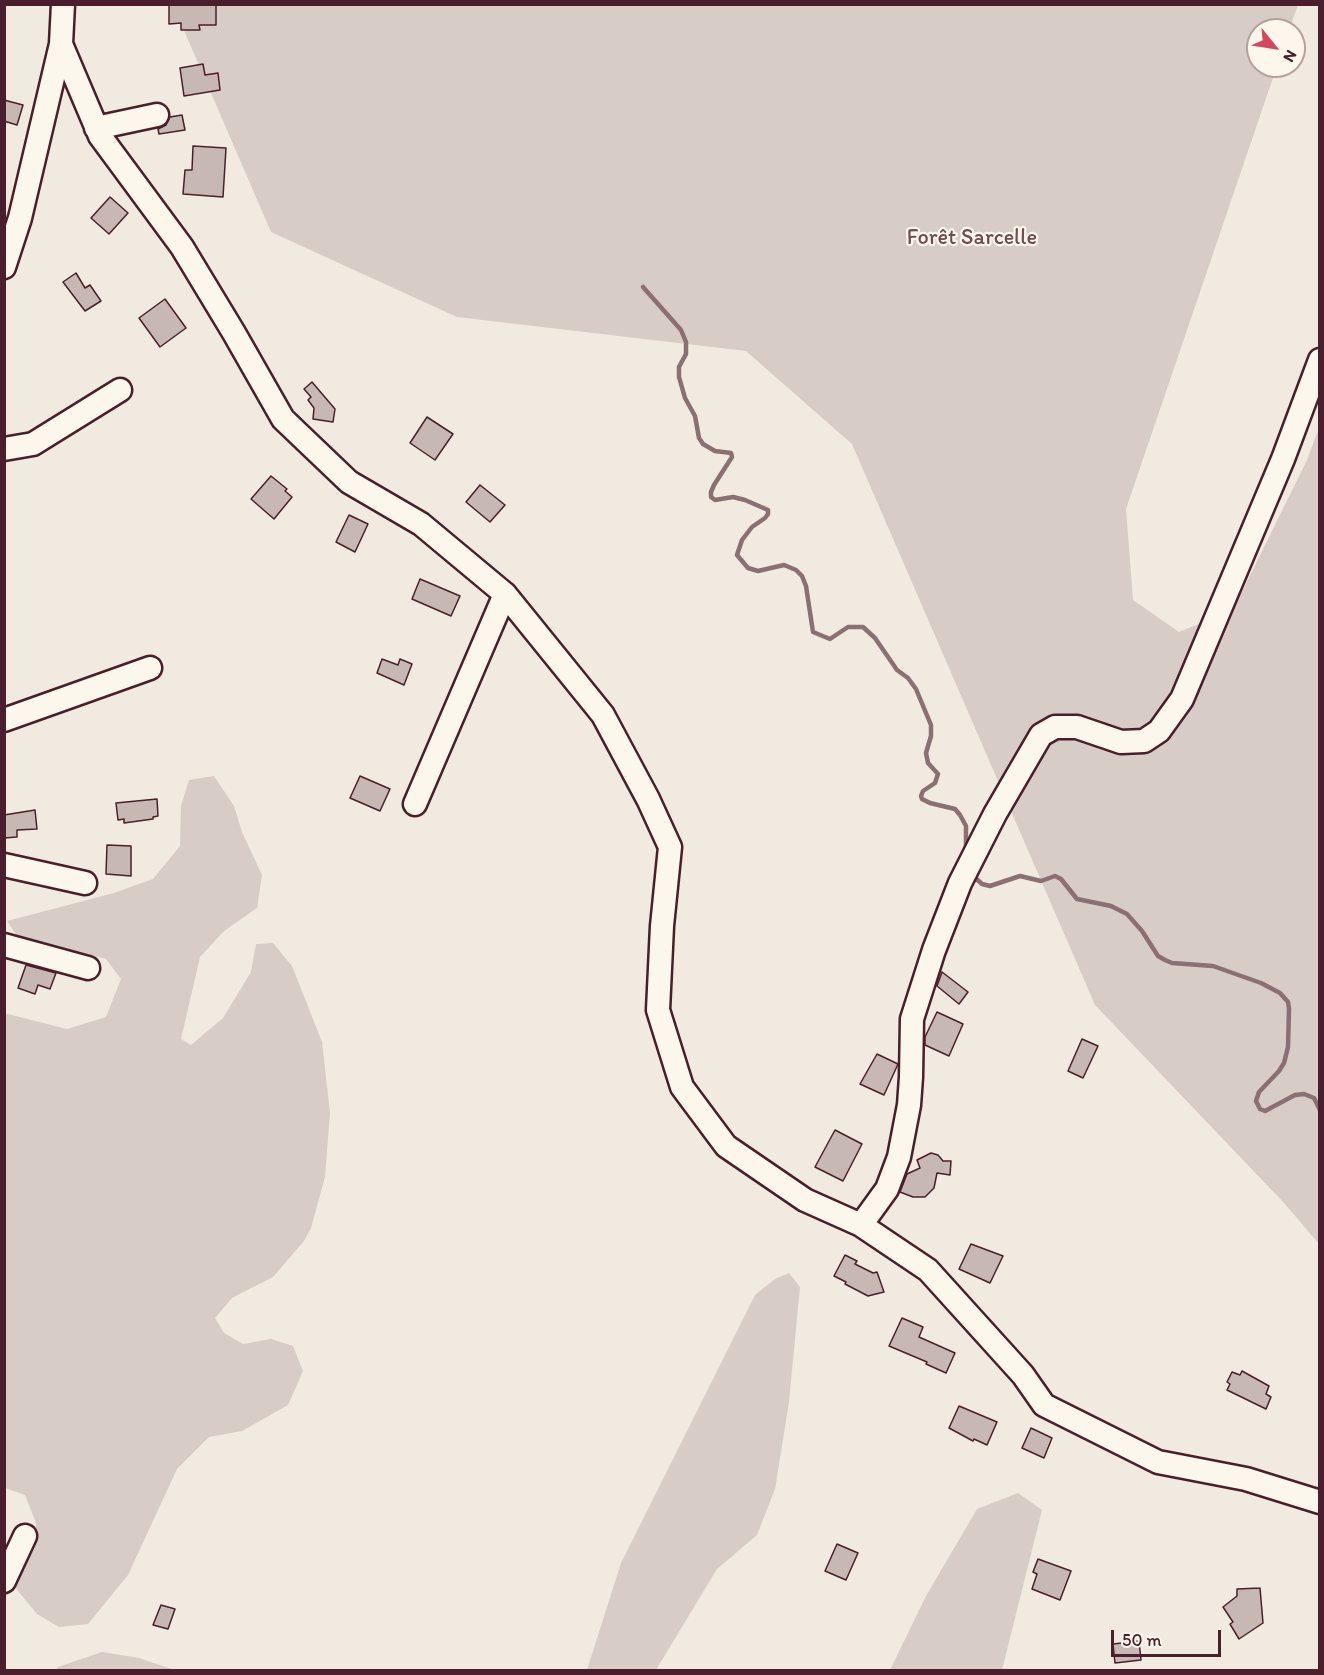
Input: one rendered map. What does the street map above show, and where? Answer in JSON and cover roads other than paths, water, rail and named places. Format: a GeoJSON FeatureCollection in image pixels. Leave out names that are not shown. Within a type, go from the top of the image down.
{"type":"FeatureCollection","features":[{"type":"Feature","properties":{"kind":"street"},"geometry":{"type":"LineString","coordinates":[[4,267],[20,218],[61,44],[63,4]]}},
{"type":"Feature","properties":{"kind":"street"},"geometry":{"type":"LineString","coordinates":[[61,44],[100,136],[182,247],[283,419],[349,482],[421,524],[505,594],[603,715],[648,799],[670,847],[662,926],[658,1010],[682,1087],[726,1146],[805,1200],[861,1225],[928,1270],[1016,1367],[1044,1405],[1158,1462],[1246,1479],[1320,1502]]}},
{"type":"Feature","properties":{"kind":"street"},"geometry":{"type":"LineString","coordinates":[[96,128],[157,115]]}},
{"type":"Feature","properties":{"kind":"street"},"geometry":{"type":"LineString","coordinates":[[861,1225],[887,1189],[898,1157],[909,1105],[912,1019],[934,950],[960,883],[995,814],[1041,735],[1055,727],[1077,727],[1122,742],[1144,741],[1159,731],[1165,723],[1182,699],[1283,459],[1320,360]]}},
{"type":"Feature","properties":{"kind":"street"},"geometry":{"type":"LineString","coordinates":[[4,449],[33,444],[120,390]]}},
{"type":"Feature","properties":{"kind":"street"},"geometry":{"type":"LineString","coordinates":[[415,804],[505,594]]}},
{"type":"Feature","properties":{"kind":"street"},"geometry":{"type":"LineString","coordinates":[[4,720],[150,668]]}},
{"type":"Feature","properties":{"kind":"street"},"geometry":{"type":"LineString","coordinates":[[4,865],[85,883]]}},
{"type":"Feature","properties":{"kind":"street"},"geometry":{"type":"LineString","coordinates":[[4,945],[88,968]]}},
{"type":"Feature","properties":{"kind":"street"},"geometry":{"type":"LineString","coordinates":[[4,1581],[25,1536]]}},
{"type":"Feature","properties":{"kind":"waterway"},"geometry":{"type":"LineString","coordinates":[[643,287],[681,330],[686,342],[686,354],[679,367],[679,377],[685,398],[695,416],[699,438],[703,444],[715,451],[731,453],[732,457],[714,485],[711,497],[715,500],[733,497],[768,510],[765,518],[752,527],[742,540],[737,555],[748,568],[758,571],[784,565],[796,570],[802,576],[806,586],[813,632],[830,639],[848,627],[863,627],[875,638],[897,670],[908,678],[916,689],[931,725],[931,736],[926,753],[928,763],[938,774],[935,783],[923,791],[921,796],[930,803],[955,809],[960,815],[966,826],[966,852]]}},
{"type":"Feature","properties":{"kind":"waterway"},"geometry":{"type":"LineString","coordinates":[[972,875],[982,884],[990,886],[1020,876],[1041,881],[1055,876],[1061,879],[1077,899],[1111,906],[1127,914],[1142,931],[1158,956],[1165,960],[1172,963],[1213,966],[1261,983],[1280,993],[1288,1002],[1288,1047],[1284,1063],[1259,1092],[1256,1101],[1260,1109],[1265,1111],[1295,1095],[1304,1094],[1314,1098],[1320,1110]]}},
{"type":"Feature","properties":{"kind":"park label","name":"Forêt Sarcelle"},"geometry":{"type":"Point","coordinates":[972,238]}}]}
